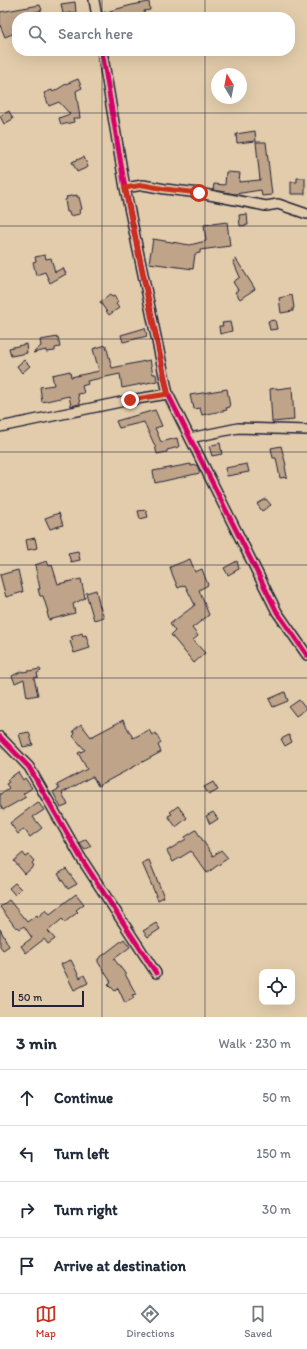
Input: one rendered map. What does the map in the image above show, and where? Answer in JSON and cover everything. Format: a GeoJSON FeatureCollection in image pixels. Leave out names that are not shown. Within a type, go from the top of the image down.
{"type":"FeatureCollection","features":[{"type":"Feature","properties":{"kind":"street"},"geometry":{"type":"LineString","coordinates":[[94,0],[96,12]]}},
{"type":"Feature","properties":{"kind":"street"},"geometry":{"type":"LineString","coordinates":[[103,56],[125,188],[168,394],[277,612],[307,655]]}},
{"type":"Feature","properties":{"kind":"street"},"geometry":{"type":"LineString","coordinates":[[125,188],[143,185],[207,194],[266,206],[278,204],[307,214]]}},
{"type":"Feature","properties":{"kind":"street"},"geometry":{"type":"LineString","coordinates":[[0,427],[130,400],[168,394]]}},
{"type":"Feature","properties":{"kind":"street"},"geometry":{"type":"LineString","coordinates":[[190,438],[238,428],[307,430]]}},
{"type":"Feature","properties":{"kind":"street"},"geometry":{"type":"LineString","coordinates":[[0,737],[29,768],[81,858],[156,973]]}},
{"type":"Feature","properties":{"kind":"building"},"geometry":{"type":"Polygon","coordinates":[[[75,2],[76,12],[63,12],[61,4],[75,2]]]}},
{"type":"Feature","properties":{"kind":"building"},"geometry":{"type":"Polygon","coordinates":[[[149,2],[150,10],[144,12],[106,12],[149,2]]]}},
{"type":"Feature","properties":{"kind":"building"},"geometry":{"type":"Polygon","coordinates":[[[40,5],[42,10],[35,12],[12,12],[12,34],[5,37],[0,25],[0,12],[40,5]]]}},
{"type":"Feature","properties":{"kind":"building"},"geometry":{"type":"Polygon","coordinates":[[[78,79],[82,88],[76,91],[80,118],[73,118],[74,122],[61,125],[59,118],[70,114],[59,102],[49,106],[44,93],[52,90],[53,92],[78,79]]]}},
{"type":"Feature","properties":{"kind":"building"},"geometry":{"type":"Polygon","coordinates":[[[9,111],[13,119],[4,124],[0,116],[9,111]]]}},
{"type":"Feature","properties":{"kind":"building"},"geometry":{"type":"Polygon","coordinates":[[[255,131],[256,141],[237,143],[236,134],[255,131]]]}},
{"type":"Feature","properties":{"kind":"building"},"geometry":{"type":"Polygon","coordinates":[[[256,142],[266,142],[272,195],[262,196],[261,190],[235,194],[213,190],[214,184],[225,185],[226,172],[240,173],[239,182],[260,180],[256,142]]]}},
{"type":"Feature","properties":{"kind":"building"},"geometry":{"type":"Polygon","coordinates":[[[84,157],[88,167],[77,172],[72,162],[84,157]]]}},
{"type":"Feature","properties":{"kind":"building"},"geometry":{"type":"Polygon","coordinates":[[[297,178],[305,178],[305,194],[291,194],[291,182],[297,182],[297,178]]]}},
{"type":"Feature","properties":{"kind":"building"},"geometry":{"type":"Polygon","coordinates":[[[77,195],[77,197],[79,197],[82,209],[79,210],[80,214],[70,216],[69,212],[67,212],[66,197],[77,195]]]}},
{"type":"Feature","properties":{"kind":"building"},"geometry":{"type":"Polygon","coordinates":[[[247,214],[248,225],[240,226],[239,215],[247,214]]]}},
{"type":"Feature","properties":{"kind":"building"},"geometry":{"type":"Polygon","coordinates":[[[227,222],[230,246],[200,250],[200,253],[195,254],[193,269],[149,263],[153,239],[190,245],[206,241],[204,225],[227,222]]]}},
{"type":"Feature","properties":{"kind":"building"},"geometry":{"type":"Polygon","coordinates":[[[45,255],[46,259],[51,258],[55,272],[63,268],[66,274],[50,283],[45,272],[36,275],[33,262],[36,261],[35,257],[45,255]]]}},
{"type":"Feature","properties":{"kind":"building"},"geometry":{"type":"Polygon","coordinates":[[[236,259],[255,289],[240,299],[235,292],[238,290],[233,282],[240,277],[233,261],[236,259]]]}},
{"type":"Feature","properties":{"kind":"building"},"geometry":{"type":"Polygon","coordinates":[[[110,295],[112,297],[114,296],[118,302],[116,304],[119,308],[109,315],[100,302],[110,295]]]}},
{"type":"Feature","properties":{"kind":"building"},"geometry":{"type":"Polygon","coordinates":[[[292,295],[293,311],[281,313],[279,298],[292,295]]]}},
{"type":"Feature","properties":{"kind":"building"},"geometry":{"type":"Polygon","coordinates":[[[275,320],[277,329],[270,330],[268,321],[275,320]]]}},
{"type":"Feature","properties":{"kind":"building"},"geometry":{"type":"Polygon","coordinates":[[[230,322],[232,331],[220,334],[219,326],[223,326],[222,323],[230,322]]]}},
{"type":"Feature","properties":{"kind":"building"},"geometry":{"type":"Polygon","coordinates":[[[145,328],[147,336],[123,342],[121,335],[145,328]]]}},
{"type":"Feature","properties":{"kind":"building"},"geometry":{"type":"Polygon","coordinates":[[[58,337],[60,347],[55,348],[55,351],[46,352],[46,350],[33,353],[41,346],[40,340],[58,337]]]}},
{"type":"Feature","properties":{"kind":"building"},"geometry":{"type":"Polygon","coordinates":[[[26,344],[27,353],[11,356],[9,348],[26,344]]]}},
{"type":"Feature","properties":{"kind":"building"},"geometry":{"type":"Polygon","coordinates":[[[106,345],[112,368],[150,360],[153,374],[156,374],[157,381],[122,388],[120,374],[87,381],[88,384],[82,386],[84,393],[78,394],[80,404],[71,406],[69,396],[42,402],[40,387],[54,385],[52,375],[70,371],[71,377],[99,371],[93,349],[106,345]]]}},
{"type":"Feature","properties":{"kind":"building"},"geometry":{"type":"Polygon","coordinates":[[[24,360],[30,366],[22,373],[17,366],[24,360]]]}},
{"type":"Feature","properties":{"kind":"building"},"geometry":{"type":"Polygon","coordinates":[[[292,387],[294,420],[272,422],[270,389],[292,387]]]}},
{"type":"Feature","properties":{"kind":"building"},"geometry":{"type":"Polygon","coordinates":[[[227,389],[230,407],[226,408],[227,410],[202,415],[200,408],[194,409],[190,395],[227,389]]]}},
{"type":"Feature","properties":{"kind":"building"},"geometry":{"type":"Polygon","coordinates":[[[155,410],[162,426],[155,428],[161,442],[177,438],[179,447],[157,454],[144,422],[119,428],[116,421],[155,410]]]}},
{"type":"Feature","properties":{"kind":"building"},"geometry":{"type":"Polygon","coordinates":[[[220,443],[222,454],[212,456],[209,446],[220,443]]]}},
{"type":"Feature","properties":{"kind":"building"},"geometry":{"type":"Polygon","coordinates":[[[281,446],[286,465],[287,477],[280,478],[276,458],[273,458],[271,448],[281,446]]]}},
{"type":"Feature","properties":{"kind":"building"},"geometry":{"type":"Polygon","coordinates":[[[191,464],[191,466],[197,465],[200,473],[155,483],[153,471],[191,464]]]}},
{"type":"Feature","properties":{"kind":"building"},"geometry":{"type":"Polygon","coordinates":[[[247,464],[249,472],[227,476],[225,468],[247,464]]]}},
{"type":"Feature","properties":{"kind":"building"},"geometry":{"type":"Polygon","coordinates":[[[266,499],[271,505],[262,511],[257,504],[266,499]]]}},
{"type":"Feature","properties":{"kind":"building"},"geometry":{"type":"Polygon","coordinates":[[[146,510],[148,517],[140,519],[138,511],[146,510]]]}},
{"type":"Feature","properties":{"kind":"building"},"geometry":{"type":"Polygon","coordinates":[[[59,513],[63,525],[50,529],[45,518],[59,513]]]}},
{"type":"Feature","properties":{"kind":"building"},"geometry":{"type":"Polygon","coordinates":[[[35,538],[37,548],[28,550],[26,540],[35,538]]]}},
{"type":"Feature","properties":{"kind":"building"},"geometry":{"type":"Polygon","coordinates":[[[78,551],[80,560],[71,562],[68,553],[78,551]]]}},
{"type":"Feature","properties":{"kind":"building"},"geometry":{"type":"Polygon","coordinates":[[[190,559],[195,572],[202,569],[208,585],[199,590],[209,615],[192,628],[198,636],[193,640],[205,653],[194,663],[171,635],[175,631],[170,624],[195,605],[185,585],[178,588],[170,567],[190,559]]]}},
{"type":"Feature","properties":{"kind":"building"},"geometry":{"type":"Polygon","coordinates":[[[47,561],[49,566],[52,565],[58,584],[81,579],[85,598],[73,604],[75,613],[49,620],[43,596],[40,596],[38,589],[40,589],[35,565],[47,561]]]}},
{"type":"Feature","properties":{"kind":"building"},"geometry":{"type":"Polygon","coordinates":[[[237,561],[239,569],[228,575],[224,568],[237,561]]]}},
{"type":"Feature","properties":{"kind":"building"},"geometry":{"type":"Polygon","coordinates":[[[18,570],[23,592],[6,597],[0,575],[18,570]]]}},
{"type":"Feature","properties":{"kind":"building"},"geometry":{"type":"Polygon","coordinates":[[[96,590],[104,617],[94,620],[86,593],[96,590]]]}},
{"type":"Feature","properties":{"kind":"building"},"geometry":{"type":"Polygon","coordinates":[[[82,633],[83,636],[86,635],[90,648],[74,653],[70,641],[73,640],[71,637],[82,633]]]}},
{"type":"Feature","properties":{"kind":"building"},"geometry":{"type":"Polygon","coordinates":[[[40,669],[41,671],[37,673],[38,677],[34,678],[38,695],[27,697],[24,679],[15,683],[12,676],[22,671],[40,669]]]}},
{"type":"Feature","properties":{"kind":"building"},"geometry":{"type":"Polygon","coordinates":[[[285,692],[288,701],[273,707],[269,699],[285,692]]]}},
{"type":"Feature","properties":{"kind":"building"},"geometry":{"type":"Polygon","coordinates":[[[299,700],[306,709],[296,716],[289,707],[299,700]]]}},
{"type":"Feature","properties":{"kind":"building"},"geometry":{"type":"Polygon","coordinates":[[[123,720],[133,738],[149,730],[152,735],[156,733],[161,743],[158,745],[161,752],[98,786],[93,777],[91,777],[62,793],[68,805],[61,808],[53,792],[59,789],[57,785],[87,769],[78,753],[85,750],[73,736],[75,734],[73,731],[81,724],[91,737],[123,720]]]}},
{"type":"Feature","properties":{"kind":"building"},"geometry":{"type":"Polygon","coordinates":[[[29,732],[33,745],[23,747],[19,734],[29,732]]]}},
{"type":"Feature","properties":{"kind":"building"},"geometry":{"type":"Polygon","coordinates":[[[289,735],[292,742],[285,746],[281,739],[289,735]]]}},
{"type":"Feature","properties":{"kind":"building"},"geometry":{"type":"Polygon","coordinates":[[[18,772],[23,780],[25,778],[32,788],[23,794],[26,797],[3,810],[0,805],[0,794],[9,788],[6,784],[9,782],[7,780],[18,772]]]}},
{"type":"Feature","properties":{"kind":"building"},"geometry":{"type":"Polygon","coordinates":[[[213,782],[218,790],[209,795],[204,787],[213,782]]]}},
{"type":"Feature","properties":{"kind":"building"},"geometry":{"type":"Polygon","coordinates":[[[38,802],[44,810],[33,817],[42,828],[30,837],[24,829],[18,834],[10,823],[38,802]]]}},
{"type":"Feature","properties":{"kind":"building"},"geometry":{"type":"Polygon","coordinates":[[[178,806],[187,818],[176,827],[168,816],[172,814],[170,812],[178,806]]]}},
{"type":"Feature","properties":{"kind":"building"},"geometry":{"type":"Polygon","coordinates":[[[213,812],[218,819],[210,824],[206,816],[213,812]]]}},
{"type":"Feature","properties":{"kind":"building"},"geometry":{"type":"Polygon","coordinates":[[[196,830],[213,856],[221,850],[228,858],[207,873],[191,851],[173,862],[167,851],[186,839],[185,837],[196,830]]]}},
{"type":"Feature","properties":{"kind":"building"},"geometry":{"type":"Polygon","coordinates":[[[86,839],[91,846],[85,850],[79,843],[86,839]]]}},
{"type":"Feature","properties":{"kind":"building"},"geometry":{"type":"Polygon","coordinates":[[[23,853],[26,857],[29,855],[34,861],[32,863],[34,866],[25,874],[14,861],[23,853]]]}},
{"type":"Feature","properties":{"kind":"building"},"geometry":{"type":"Polygon","coordinates":[[[149,860],[164,897],[158,900],[142,863],[149,860]]]}},
{"type":"Feature","properties":{"kind":"building"},"geometry":{"type":"Polygon","coordinates":[[[66,869],[77,884],[68,889],[58,874],[66,869]]]}},
{"type":"Feature","properties":{"kind":"building"},"geometry":{"type":"Polygon","coordinates":[[[15,883],[21,889],[15,895],[9,888],[15,883]]]}},
{"type":"Feature","properties":{"kind":"building"},"geometry":{"type":"Polygon","coordinates":[[[76,894],[84,904],[76,910],[78,912],[65,922],[62,919],[48,931],[55,939],[48,944],[44,939],[26,953],[21,946],[32,938],[24,926],[20,929],[18,927],[16,928],[0,907],[9,900],[27,922],[37,915],[38,917],[46,910],[50,914],[76,894]]]}},
{"type":"Feature","properties":{"kind":"building"},"geometry":{"type":"Polygon","coordinates":[[[156,923],[160,929],[148,937],[143,931],[156,923]]]}},
{"type":"Feature","properties":{"kind":"building"},"geometry":{"type":"Polygon","coordinates":[[[0,929],[9,946],[3,950],[0,946],[0,929]]]}},
{"type":"Feature","properties":{"kind":"building"},"geometry":{"type":"Polygon","coordinates":[[[124,939],[130,947],[114,959],[124,972],[136,994],[132,995],[134,998],[125,1003],[118,988],[115,991],[108,984],[111,982],[98,962],[98,959],[124,939]]]}},
{"type":"Feature","properties":{"kind":"building"},"geometry":{"type":"Polygon","coordinates":[[[71,960],[80,978],[84,975],[88,983],[74,990],[61,964],[71,960]]]}},
{"type":"Feature","properties":{"kind":"cycle path"},"geometry":{"type":"LineString","coordinates":[[103,56],[125,188],[168,394],[277,612],[307,655]]}},
{"type":"Feature","properties":{"kind":"cycle path"},"geometry":{"type":"LineString","coordinates":[[0,737],[29,767],[81,858],[156,973]]}},
{"type":"Feature","properties":{"kind":"route"},"geometry":{"type":"LineString","coordinates":[[130,400],[168,394],[125,188],[143,185],[199,193]]}}]}
